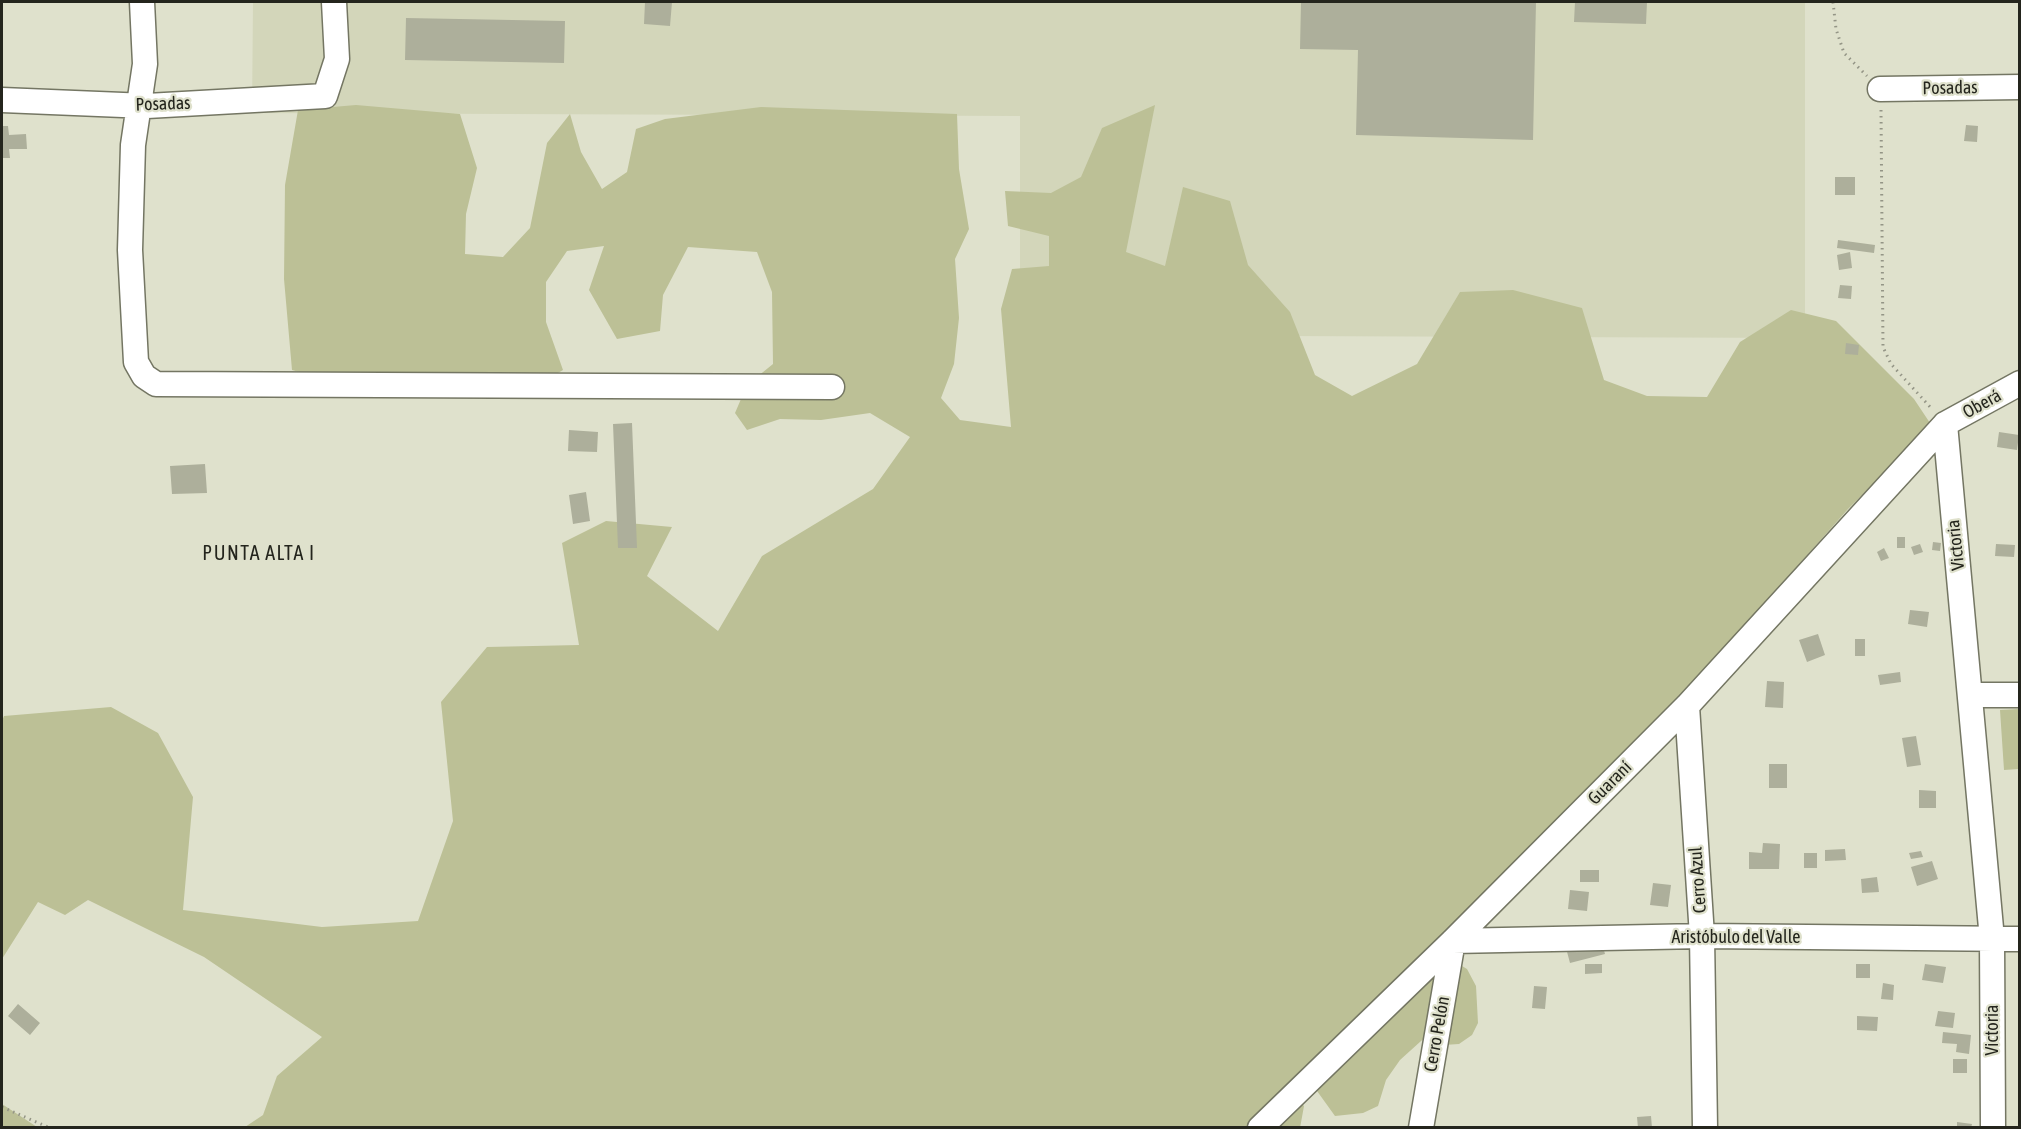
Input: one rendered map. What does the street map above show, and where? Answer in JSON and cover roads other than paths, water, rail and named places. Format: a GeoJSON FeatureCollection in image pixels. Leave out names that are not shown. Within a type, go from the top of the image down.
{"type":"FeatureCollection","features":[{"type":"Feature","properties":{"kind":"street"},"geometry":{"type":"LineString","coordinates":[[142,2],[145,64],[133,145],[130,250],[136,362],[144,376],[156,384],[832,387]]}},
{"type":"Feature","properties":{"kind":"street","name":"Posadas"},"geometry":{"type":"LineString","coordinates":[[2,100],[138,106],[325,96],[337,59],[334,2]]}},
{"type":"Feature","properties":{"kind":"street","name":"Posadas"},"geometry":{"type":"LineString","coordinates":[[1880,88],[2019,87]]}},
{"type":"Feature","properties":{"kind":"street","name":"Oberá"},"geometry":{"type":"LineString","coordinates":[[1945,424],[2019,384]]}},
{"type":"Feature","properties":{"kind":"street","name":"Victoria"},"geometry":{"type":"LineString","coordinates":[[1945,424],[1972,696],[1992,939],[1993,1128]]}},
{"type":"Feature","properties":{"kind":"street","name":"Guaraní"},"geometry":{"type":"LineString","coordinates":[[1260,1128],[1453,941],[1687,706],[1945,424]]}},
{"type":"Feature","properties":{"kind":"street"},"geometry":{"type":"LineString","coordinates":[[1972,696],[2019,695]]}},
{"type":"Feature","properties":{"kind":"street","name":"Cerro Azul"},"geometry":{"type":"LineString","coordinates":[[1687,706],[1702,936],[1705,1128]]}},
{"type":"Feature","properties":{"kind":"street","name":"Aristóbulo del Valle"},"geometry":{"type":"LineString","coordinates":[[1453,941],[1702,936],[2019,939]]}},
{"type":"Feature","properties":{"kind":"street","name":"Cerro Pelón"},"geometry":{"type":"LineString","coordinates":[[1421,1128],[1453,941]]}},
{"type":"Feature","properties":{"kind":"district","name":"PUNTA ALTA I"},"geometry":{"type":"Point","coordinates":[259,554]}}]}
